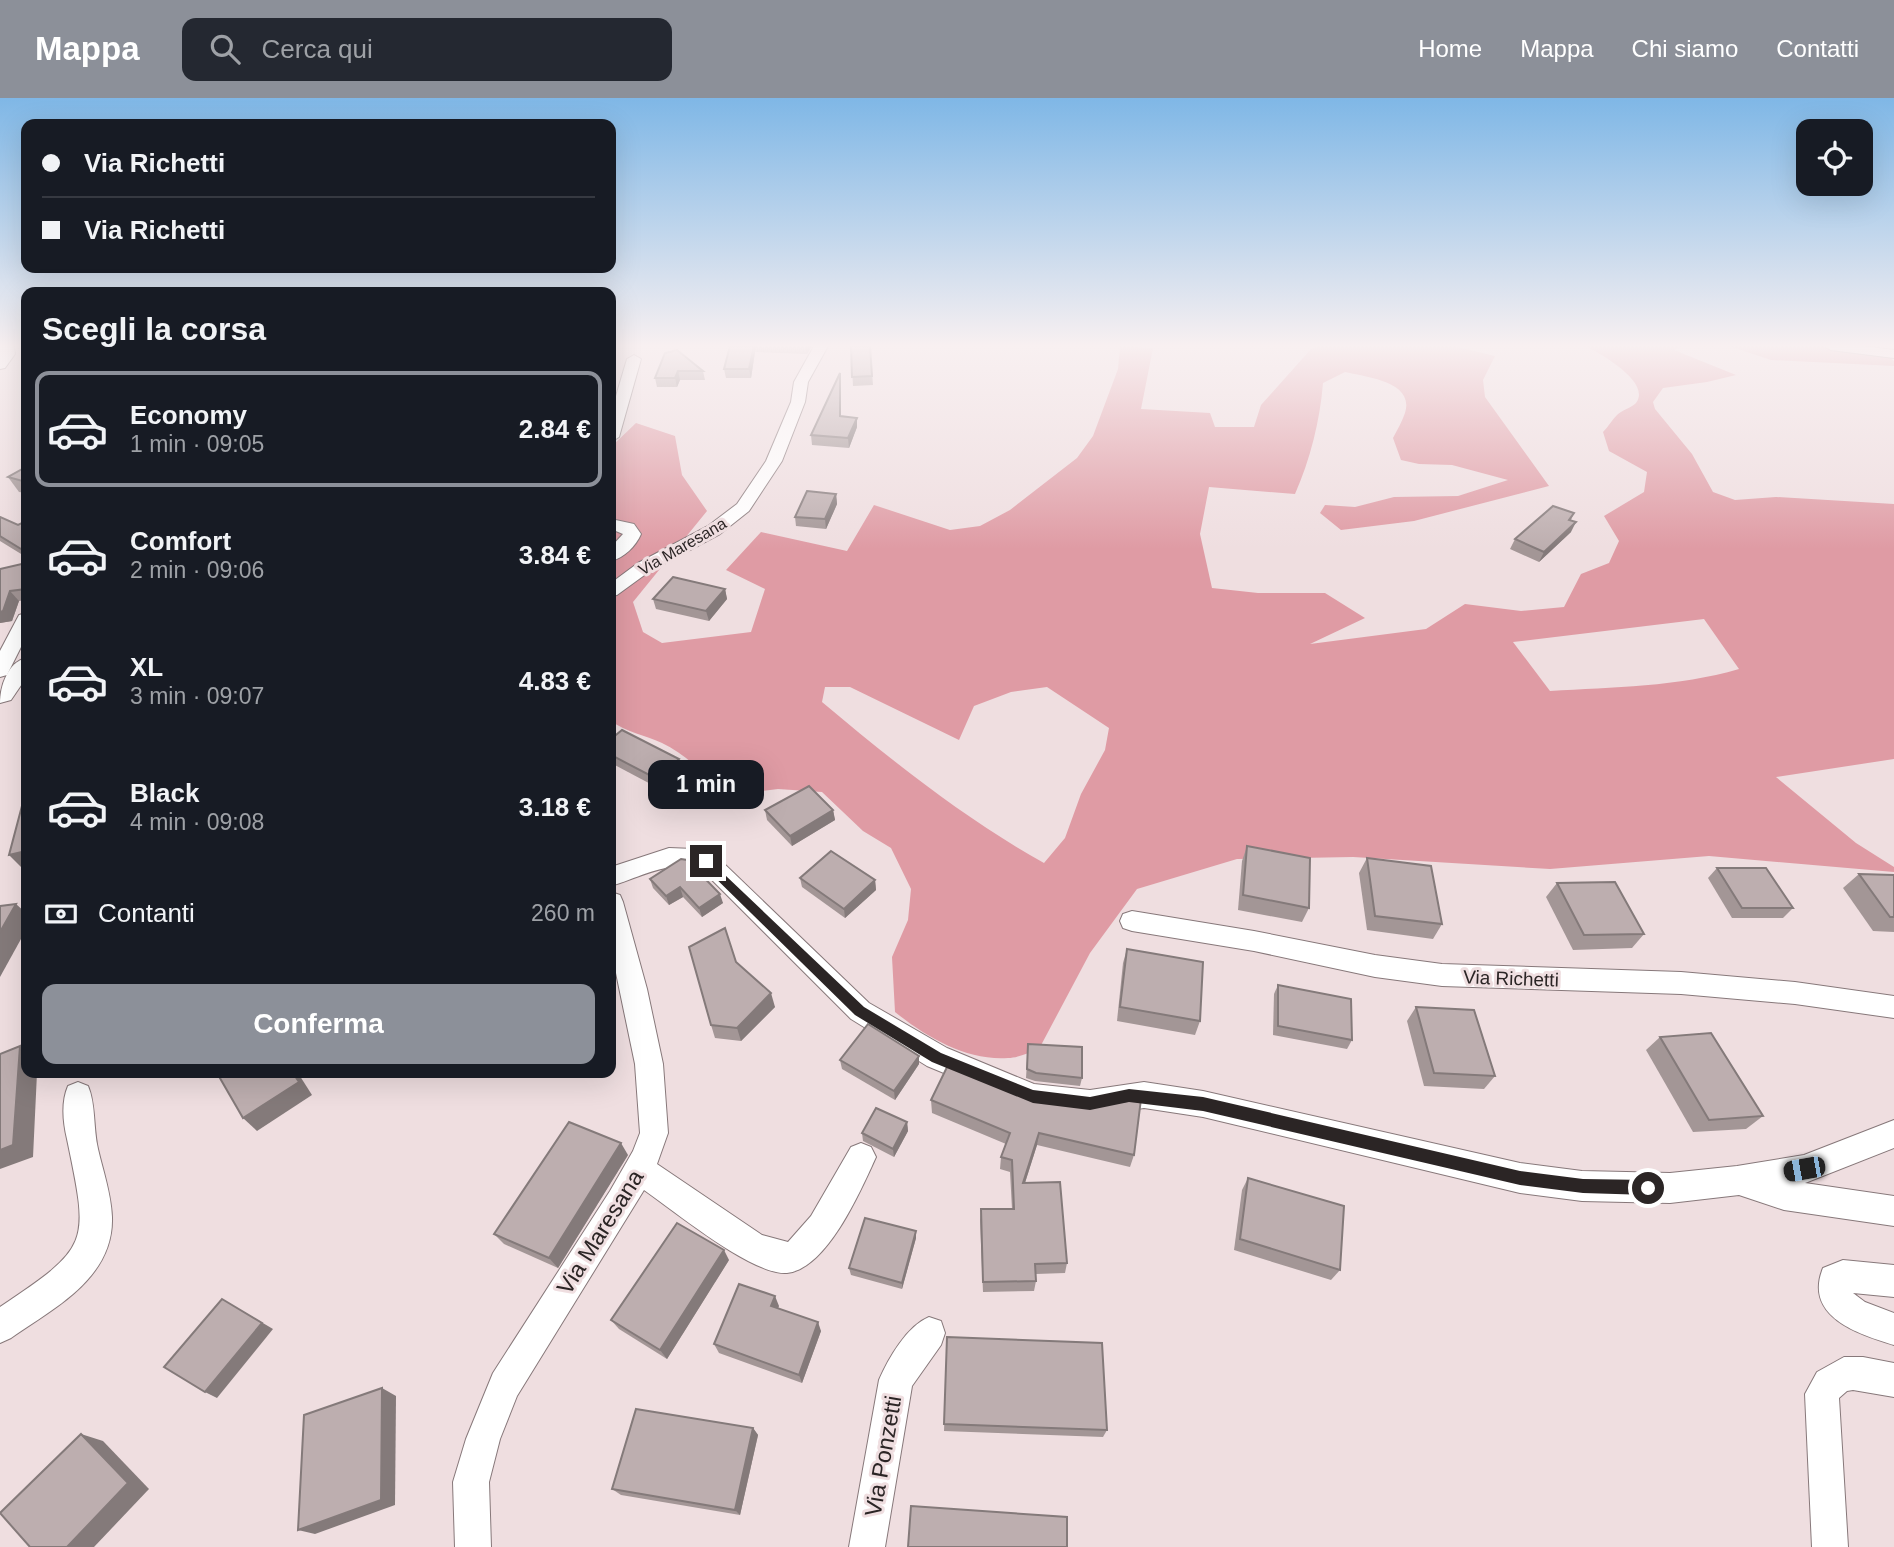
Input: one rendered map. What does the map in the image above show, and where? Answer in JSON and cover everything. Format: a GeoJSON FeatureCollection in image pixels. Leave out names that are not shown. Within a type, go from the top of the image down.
{"type":"FeatureCollection","features":[{"type":"Feature","properties":{"kind":"street","name":"Via Maresana"},"geometry":{"type":"LineString","coordinates":[[616,587],[644,567],[714,530],[743,506],[774,461],[793,414]]}},
{"type":"Feature","properties":{"kind":"street"},"geometry":{"type":"LineString","coordinates":[[616,525],[628,528],[632,534],[629,541],[616,552]]}},
{"type":"Feature","properties":{"kind":"street"},"geometry":{"type":"LineString","coordinates":[[0,670],[7,649],[21,627]]}},
{"type":"Feature","properties":{"kind":"street"},"geometry":{"type":"LineString","coordinates":[[0,696],[4,695],[21,671]]}},
{"type":"Feature","properties":{"kind":"street"},"geometry":{"type":"LineString","coordinates":[[616,875],[638,865],[678,856],[706,861],[860,1011],[937,1057],[1033,1097],[1090,1103],[1144,1096],[1203,1104],[1552,1184],[1670,1188],[1737,1181],[1804,1169],[1894,1133]]}},
{"type":"Feature","properties":{"kind":"street","name":"Via Maresana"},"geometry":{"type":"LineString","coordinates":[[473,1547],[470,1538],[471,1482],[483,1438],[505,1385],[639,1169],[653,1133],[649,1064],[634,989],[616,921]]}},
{"type":"Feature","properties":{"kind":"street","name":"Via Richetti"},"geometry":{"type":"LineString","coordinates":[[1132,921],[1375,966],[1442,975],[1681,983],[1794,993],[1894,1007]]}},
{"type":"Feature","properties":{"kind":"street"},"geometry":{"type":"LineString","coordinates":[[0,1327],[56,1287],[78,1267],[89,1253],[95,1238],[96,1203],[79,1130],[79,1095]]}},
{"type":"Feature","properties":{"kind":"street"},"geometry":{"type":"LineString","coordinates":[[639,1169],[751,1246],[770,1255],[791,1257],[801,1251],[818,1231],[861,1157]]}},
{"type":"Feature","properties":{"kind":"street"},"geometry":{"type":"LineString","coordinates":[[1737,1181],[1784,1195],[1894,1211]]}},
{"type":"Feature","properties":{"kind":"street"},"geometry":{"type":"LineString","coordinates":[[1894,1281],[1843,1276],[1834,1279],[1833,1289],[1848,1313],[1894,1329]]}},
{"type":"Feature","properties":{"kind":"street","name":"Via Ponzetti"},"geometry":{"type":"LineString","coordinates":[[867,1547],[896,1380],[929,1333]]}},
{"type":"Feature","properties":{"kind":"street"},"geometry":{"type":"LineString","coordinates":[[1830,1547],[1822,1394],[1829,1380],[1845,1372],[1894,1380]]}},
{"type":"Feature","properties":{"kind":"shaded area"},"geometry":{"type":"Polygon","coordinates":[[[1101,414],[1210,414],[1215,427],[1254,427],[1258,414],[1319,414],[1314,440],[1295,494],[1209,487],[1200,534],[1212,588],[1258,593],[1325,593],[1365,618],[1310,644],[1426,629],[1465,604],[1521,611],[1564,607],[1581,574],[1609,563],[1619,541],[1604,516],[1644,492],[1647,472],[1609,451],[1603,432],[1619,414],[1659,414],[1692,454],[1713,492],[1735,500],[1776,497],[1894,504],[1894,759],[1776,777],[1856,843],[1894,867],[1894,872],[1709,856],[1550,869],[1353,857],[1237,859],[1137,889],[1090,953],[1039,1049],[1012,1058],[993,1058],[977,1056],[948,1046],[895,1012],[892,957],[908,920],[911,889],[891,848],[863,831],[822,792],[778,789],[727,795],[679,753],[656,740],[616,724],[616,442],[636,423],[675,436],[682,475],[707,511],[633,602],[643,632],[662,643],[751,632],[765,589],[726,570],[761,532],[847,551],[874,505],[950,530],[980,526],[1010,510],[1077,458],[1093,436],[1101,414]],[[1704,619],[1513,642],[1550,691],[1669,683],[1739,669],[1704,619]],[[825,687],[822,702],[957,808],[1044,863],[1065,838],[1081,794],[1105,750],[1109,728],[1047,687],[1011,692],[974,706],[959,740],[850,687],[825,687]]]}},
{"type":"Feature","properties":{"kind":"shaded area"},"geometry":{"type":"Polygon","coordinates":[[[1405,414],[1497,414],[1549,486],[1414,521],[1341,530],[1320,513],[1325,505],[1355,507],[1394,497],[1458,496],[1508,480],[1452,465],[1419,464],[1401,460],[1393,438],[1405,414]]]}},
{"type":"Feature","properties":{"kind":"building"},"geometry":{"type":"Polygon","coordinates":[[[821,414],[840,414],[840,416],[857,418],[848,438],[811,435],[821,414]]]}},
{"type":"Feature","properties":{"kind":"building"},"geometry":{"type":"Polygon","coordinates":[[[21,470],[21,481],[8,477],[21,470]]]}},
{"type":"Feature","properties":{"kind":"building"},"geometry":{"type":"Polygon","coordinates":[[[807,491],[836,494],[825,519],[795,517],[807,491]]]}},
{"type":"Feature","properties":{"kind":"building"},"geometry":{"type":"Polygon","coordinates":[[[1553,506],[1574,513],[1569,520],[1576,522],[1544,552],[1515,539],[1553,506]]]}},
{"type":"Feature","properties":{"kind":"building"},"geometry":{"type":"Polygon","coordinates":[[[0,517],[18,525],[21,524],[21,549],[0,536],[0,517]]]}},
{"type":"Feature","properties":{"kind":"building"},"geometry":{"type":"Polygon","coordinates":[[[21,564],[21,590],[10,591],[3,611],[0,612],[0,569],[21,564]]]}},
{"type":"Feature","properties":{"kind":"building"},"geometry":{"type":"Polygon","coordinates":[[[673,577],[725,589],[706,611],[653,599],[673,577]]]}},
{"type":"Feature","properties":{"kind":"building"},"geometry":{"type":"Polygon","coordinates":[[[622,730],[679,759],[657,779],[616,758],[616,735],[622,730]]]}},
{"type":"Feature","properties":{"kind":"building"},"geometry":{"type":"Polygon","coordinates":[[[809,786],[833,810],[790,836],[765,810],[809,786]]]}},
{"type":"Feature","properties":{"kind":"building"},"geometry":{"type":"Polygon","coordinates":[[[21,810],[21,852],[9,855],[21,810]]]}},
{"type":"Feature","properties":{"kind":"building"},"geometry":{"type":"Polygon","coordinates":[[[1247,846],[1310,858],[1309,908],[1243,895],[1247,846]]]}},
{"type":"Feature","properties":{"kind":"building"},"geometry":{"type":"Polygon","coordinates":[[[831,851],[875,880],[844,909],[800,878],[831,851]]]}},
{"type":"Feature","properties":{"kind":"building"},"geometry":{"type":"Polygon","coordinates":[[[1367,858],[1431,866],[1442,924],[1375,916],[1367,858]]]}},
{"type":"Feature","properties":{"kind":"building"},"geometry":{"type":"Polygon","coordinates":[[[681,859],[687,860],[720,894],[699,908],[680,887],[666,896],[650,879],[681,859]]]}},
{"type":"Feature","properties":{"kind":"building"},"geometry":{"type":"Polygon","coordinates":[[[1717,868],[1766,868],[1793,908],[1742,908],[1717,868]]]}},
{"type":"Feature","properties":{"kind":"building"},"geometry":{"type":"Polygon","coordinates":[[[1859,874],[1894,875],[1894,917],[1890,917],[1859,874]]]}},
{"type":"Feature","properties":{"kind":"building"},"geometry":{"type":"Polygon","coordinates":[[[1615,882],[1644,934],[1584,935],[1557,883],[1615,882]]]}},
{"type":"Feature","properties":{"kind":"building"},"geometry":{"type":"Polygon","coordinates":[[[16,904],[0,932],[0,906],[16,904]]]}},
{"type":"Feature","properties":{"kind":"building"},"geometry":{"type":"Polygon","coordinates":[[[725,928],[736,962],[771,993],[737,1028],[711,1025],[689,947],[725,928]]]}},
{"type":"Feature","properties":{"kind":"building"},"geometry":{"type":"Polygon","coordinates":[[[1127,949],[1203,962],[1200,1021],[1120,1007],[1127,949]]]}},
{"type":"Feature","properties":{"kind":"building"},"geometry":{"type":"Polygon","coordinates":[[[1278,985],[1351,999],[1352,1040],[1278,1026],[1278,985]]]}},
{"type":"Feature","properties":{"kind":"building"},"geometry":{"type":"Polygon","coordinates":[[[1416,1007],[1474,1010],[1495,1076],[1434,1073],[1416,1007]]]}},
{"type":"Feature","properties":{"kind":"building"},"geometry":{"type":"Polygon","coordinates":[[[868,1024],[919,1056],[894,1091],[840,1060],[868,1024]]]}},
{"type":"Feature","properties":{"kind":"building"},"geometry":{"type":"Polygon","coordinates":[[[1711,1033],[1763,1116],[1709,1120],[1660,1037],[1711,1033]]]}},
{"type":"Feature","properties":{"kind":"building"},"geometry":{"type":"Polygon","coordinates":[[[1028,1044],[1082,1047],[1082,1078],[1036,1073],[1027,1069],[1028,1044]]]}},
{"type":"Feature","properties":{"kind":"building"},"geometry":{"type":"Polygon","coordinates":[[[20,1046],[13,1145],[0,1150],[0,1054],[20,1046]]]}},
{"type":"Feature","properties":{"kind":"building"},"geometry":{"type":"Polygon","coordinates":[[[948,1065],[1035,1100],[1093,1106],[1141,1099],[1134,1155],[1039,1133],[1023,1183],[1060,1182],[1067,1263],[1035,1264],[1036,1281],[983,1282],[981,1209],[1014,1209],[1012,1160],[1001,1157],[1010,1133],[931,1100],[948,1065]]]}},
{"type":"Feature","properties":{"kind":"building"},"geometry":{"type":"Polygon","coordinates":[[[220,1078],[296,1078],[299,1082],[243,1118],[220,1078]]]}},
{"type":"Feature","properties":{"kind":"building"},"geometry":{"type":"Polygon","coordinates":[[[876,1108],[907,1122],[893,1149],[862,1133],[876,1108]]]}},
{"type":"Feature","properties":{"kind":"building"},"geometry":{"type":"Polygon","coordinates":[[[569,1122],[621,1143],[549,1258],[494,1234],[569,1122]]]}},
{"type":"Feature","properties":{"kind":"building"},"geometry":{"type":"Polygon","coordinates":[[[1248,1178],[1344,1206],[1340,1270],[1240,1239],[1248,1178]]]}},
{"type":"Feature","properties":{"kind":"building"},"geometry":{"type":"Polygon","coordinates":[[[865,1218],[916,1231],[902,1283],[849,1268],[865,1218]]]}},
{"type":"Feature","properties":{"kind":"building"},"geometry":{"type":"Polygon","coordinates":[[[677,1223],[724,1250],[660,1350],[611,1320],[677,1223]]]}},
{"type":"Feature","properties":{"kind":"building"},"geometry":{"type":"Polygon","coordinates":[[[739,1284],[775,1296],[771,1306],[818,1322],[799,1375],[714,1344],[739,1284]]]}},
{"type":"Feature","properties":{"kind":"building"},"geometry":{"type":"Polygon","coordinates":[[[222,1299],[262,1323],[205,1392],[164,1367],[222,1299]]]}},
{"type":"Feature","properties":{"kind":"building"},"geometry":{"type":"Polygon","coordinates":[[[947,1337],[1102,1343],[1107,1430],[944,1424],[947,1337]]]}},
{"type":"Feature","properties":{"kind":"building"},"geometry":{"type":"Polygon","coordinates":[[[382,1388],[381,1500],[298,1530],[304,1415],[382,1388]]]}},
{"type":"Feature","properties":{"kind":"building"},"geometry":{"type":"Polygon","coordinates":[[[636,1409],[753,1428],[735,1510],[612,1489],[636,1409]]]}},
{"type":"Feature","properties":{"kind":"building"},"geometry":{"type":"Polygon","coordinates":[[[81,1434],[128,1483],[67,1547],[30,1547],[0,1513],[81,1434]]]}},
{"type":"Feature","properties":{"kind":"building"},"geometry":{"type":"Polygon","coordinates":[[[911,1506],[1067,1517],[1067,1547],[908,1547],[911,1506]]]}},
{"type":"Feature","properties":{"kind":"route"},"geometry":{"type":"LineString","coordinates":[[706,861],[860,1011],[937,1057],[1033,1097],[1090,1103],[1144,1096],[1203,1104],[1520,1178],[1552,1184],[1648,1188]]}}]}
